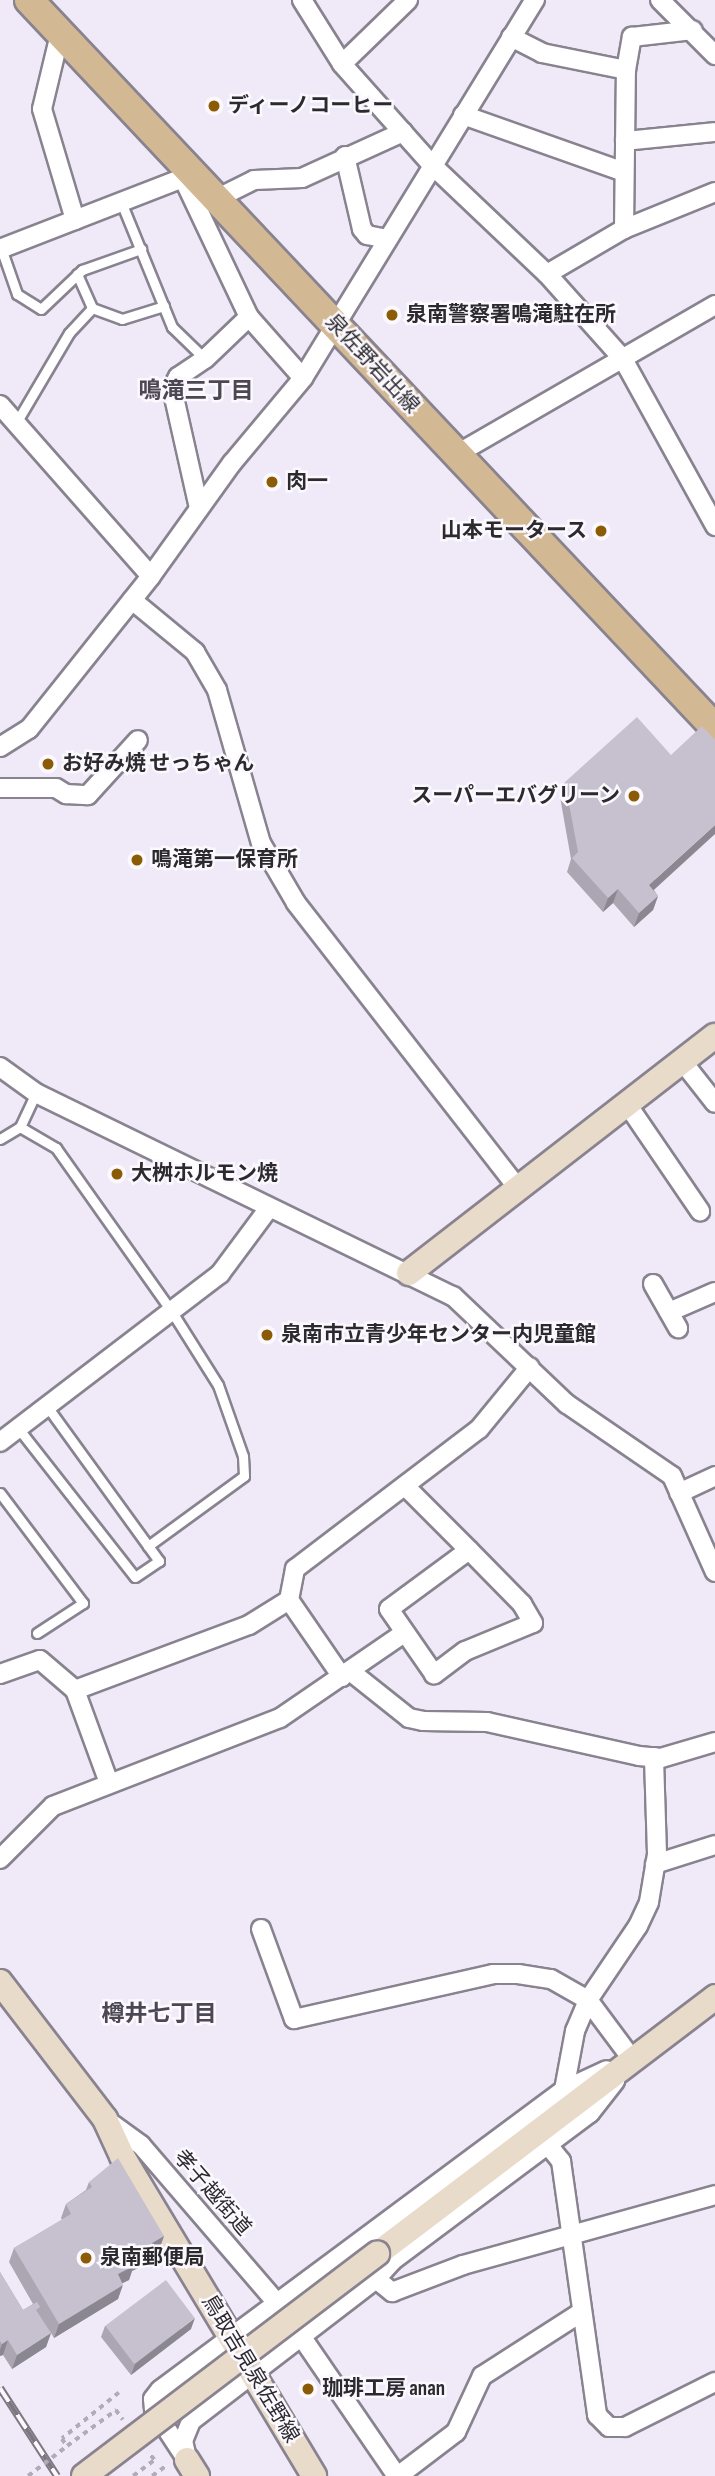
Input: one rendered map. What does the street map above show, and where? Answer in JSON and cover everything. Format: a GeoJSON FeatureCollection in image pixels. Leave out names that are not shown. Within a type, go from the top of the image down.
{"type":"FeatureCollection","features":[{"type":"Feature","properties":{"kind":"main road","name":"泉佐野岩出線"},"geometry":{"type":"LineString","coordinates":[[29,0],[188,176],[216,199],[715,728]]}},
{"type":"Feature","properties":{"kind":"street"},"geometry":{"type":"LineString","coordinates":[[302,0],[342,64],[432,165],[547,274],[623,359],[715,526]]}},
{"type":"Feature","properties":{"kind":"street"},"geometry":{"type":"LineString","coordinates":[[342,64],[408,0]]}},
{"type":"Feature","properties":{"kind":"street"},"geometry":{"type":"LineString","coordinates":[[0,747],[29,729],[303,378],[535,0]]}},
{"type":"Feature","properties":{"kind":"street"},"geometry":{"type":"LineString","coordinates":[[660,0],[693,30],[715,55]]}},
{"type":"Feature","properties":{"kind":"street"},"geometry":{"type":"LineString","coordinates":[[624,229],[626,70],[632,37],[693,30]]}},
{"type":"Feature","properties":{"kind":"street"},"geometry":{"type":"LineString","coordinates":[[60,34],[42,109],[75,220]]}},
{"type":"Feature","properties":{"kind":"street"},"geometry":{"type":"LineString","coordinates":[[511,37],[542,53],[626,70]]}},
{"type":"Feature","properties":{"kind":"street"},"geometry":{"type":"LineString","coordinates":[[463,115],[602,168],[624,172]]}},
{"type":"Feature","properties":{"kind":"street"},"geometry":{"type":"LineString","coordinates":[[216,199],[239,184],[290,181],[403,132]]}},
{"type":"Feature","properties":{"kind":"street"},"geometry":{"type":"LineString","coordinates":[[625,141],[715,132]]}},
{"type":"Feature","properties":{"kind":"street"},"geometry":{"type":"LineString","coordinates":[[345,156],[362,229],[367,235],[388,239]]}},
{"type":"Feature","properties":{"kind":"street"},"geometry":{"type":"LineString","coordinates":[[0,248],[188,176],[249,317],[303,378]]}},
{"type":"Feature","properties":{"kind":"street"},"geometry":{"type":"LineString","coordinates":[[547,274],[624,229],[715,192]]}},
{"type":"Feature","properties":{"kind":"street"},"geometry":{"type":"LineString","coordinates":[[457,454],[715,305]]}},
{"type":"Feature","properties":{"kind":"street"},"geometry":{"type":"LineString","coordinates":[[200,508],[172,388],[178,377],[205,359],[249,317]]}},
{"type":"Feature","properties":{"kind":"street"},"geometry":{"type":"LineString","coordinates":[[0,405],[151,576]]}},
{"type":"Feature","properties":{"kind":"street"},"geometry":{"type":"LineString","coordinates":[[132,600],[195,652],[217,691],[261,843],[296,903],[518,1188]]}},
{"type":"Feature","properties":{"kind":"street"},"geometry":{"type":"LineString","coordinates":[[0,788],[56,788],[66,794],[88,795],[138,740]]}},
{"type":"Feature","properties":{"kind":"street"},"geometry":{"type":"LineString","coordinates":[[409,1273],[715,1036]]}},
{"type":"Feature","properties":{"kind":"street"},"geometry":{"type":"LineString","coordinates":[[682,1061],[715,1103]]}},
{"type":"Feature","properties":{"kind":"street"},"geometry":{"type":"LineString","coordinates":[[0,1067],[36,1093],[269,1208],[409,1273],[480,1318],[567,1404],[672,1476],[715,1572]]}},
{"type":"Feature","properties":{"kind":"street"},"geometry":{"type":"LineString","coordinates":[[627,1104],[700,1211]]}},
{"type":"Feature","properties":{"kind":"street"},"geometry":{"type":"LineString","coordinates":[[0,1442],[220,1274],[269,1208]]}},
{"type":"Feature","properties":{"kind":"street"},"geometry":{"type":"LineString","coordinates":[[653,1284],[673,1320],[715,1292]]}},
{"type":"Feature","properties":{"kind":"street"},"geometry":{"type":"LineString","coordinates":[[75,1690],[249,1625],[289,1600],[295,1569],[479,1429],[530,1367]]}},
{"type":"Feature","properties":{"kind":"street"},"geometry":{"type":"LineString","coordinates":[[679,1493],[715,1475]]}},
{"type":"Feature","properties":{"kind":"street"},"geometry":{"type":"LineString","coordinates":[[405,1486],[469,1550],[523,1604],[533,1623],[465,1651],[434,1674],[389,1609],[469,1550]]}},
{"type":"Feature","properties":{"kind":"street"},"geometry":{"type":"LineString","coordinates":[[289,1600],[346,1674],[409,1718],[487,1723],[654,1757],[715,1742]]}},
{"type":"Feature","properties":{"kind":"street"},"geometry":{"type":"LineString","coordinates":[[0,1859],[53,1806],[279,1718],[404,1633]]}},
{"type":"Feature","properties":{"kind":"street"},"geometry":{"type":"LineString","coordinates":[[0,1674],[40,1660],[75,1690],[109,1783]]}},
{"type":"Feature","properties":{"kind":"street"},"geometry":{"type":"LineString","coordinates":[[564,2090],[575,2031],[588,2000],[638,1926],[649,1902],[655,1864],[654,1757]]}},
{"type":"Feature","properties":{"kind":"street"},"geometry":{"type":"LineString","coordinates":[[655,1864],[715,1845]]}},
{"type":"Feature","properties":{"kind":"street"},"geometry":{"type":"LineString","coordinates":[[261,1929],[288,2009],[301,2021],[493,1973],[551,1979],[588,2000],[632,2059]]}},
{"type":"Feature","properties":{"kind":"street","name":"鳥取吉見泉佐野線"},"geometry":{"type":"LineString","coordinates":[[0,1982],[105,2119],[314,2476]]}},
{"type":"Feature","properties":{"kind":"street"},"geometry":{"type":"LineString","coordinates":[[84,2476],[715,1997]]}},
{"type":"Feature","properties":{"kind":"street"},"geometry":{"type":"LineString","coordinates":[[185,2466],[160,2422],[153,2399],[160,2390],[564,2090],[632,2059]]}},
{"type":"Feature","properties":{"kind":"street"},"geometry":{"type":"LineString","coordinates":[[185,2466],[183,2441],[191,2421],[376,2279],[392,2261],[590,2113],[632,2059]]}},
{"type":"Feature","properties":{"kind":"street","name":"孝子越街道"},"geometry":{"type":"LineString","coordinates":[[105,2119],[141,2145],[278,2304]]}},
{"type":"Feature","properties":{"kind":"street"},"geometry":{"type":"LineString","coordinates":[[548,2145],[561,2161],[569,2238],[597,2416],[609,2427],[625,2427],[715,2382]]}},
{"type":"Feature","properties":{"kind":"street"},"geometry":{"type":"LineString","coordinates":[[376,2279],[392,2292],[463,2265],[569,2238],[715,2195]]}},
{"type":"Feature","properties":{"kind":"street"},"geometry":{"type":"LineString","coordinates":[[301,2336],[397,2476],[456,2432],[482,2376],[580,2314]]}},
{"type":"Feature","properties":{"kind":"street"},"geometry":{"type":"LineString","coordinates":[[160,2422],[191,2421]]}},
{"type":"Feature","properties":{"kind":"lane"},"geometry":{"type":"LineString","coordinates":[[121,202],[164,306],[182,341],[205,359]]}},
{"type":"Feature","properties":{"kind":"lane"},"geometry":{"type":"LineString","coordinates":[[0,248],[17,293],[41,309],[77,274],[141,249]]}},
{"type":"Feature","properties":{"kind":"lane"},"geometry":{"type":"LineString","coordinates":[[77,274],[92,308],[121,319],[164,306]]}},
{"type":"Feature","properties":{"kind":"lane"},"geometry":{"type":"LineString","coordinates":[[16,423],[69,333],[92,308]]}},
{"type":"Feature","properties":{"kind":"lane"},"geometry":{"type":"LineString","coordinates":[[0,1139],[20,1127],[36,1093]]}},
{"type":"Feature","properties":{"kind":"lane"},"geometry":{"type":"LineString","coordinates":[[20,1127],[56,1148],[172,1312],[218,1385],[243,1456],[244,1476],[148,1546]]}},
{"type":"Feature","properties":{"kind":"lane"},"geometry":{"type":"LineString","coordinates":[[18,1428],[135,1577],[159,1561],[47,1406]]}},
{"type":"Feature","properties":{"kind":"lane"},"geometry":{"type":"LineString","coordinates":[[0,1493],[83,1603],[37,1633]]}},
{"type":"Feature","properties":{"kind":"path"},"geometry":{"type":"LineString","coordinates":[[67,2446],[62,2439],[119,2393]]}},
{"type":"Feature","properties":{"kind":"path"},"geometry":{"type":"LineString","coordinates":[[28,2476],[116,2410],[124,2420],[114,2427]]}},
{"type":"Feature","properties":{"kind":"path"},"geometry":{"type":"LineString","coordinates":[[133,2476],[154,2460],[148,2452],[137,2460]]}},
{"type":"Feature","properties":{"kind":"path"},"geometry":{"type":"LineString","coordinates":[[152,2476],[185,2466]]}},
{"type":"Feature","properties":{"kind":"building"},"geometry":{"type":"Polygon","coordinates":[[[637,717],[671,755],[702,726],[715,740],[715,825],[649,885],[658,896],[639,913],[618,889],[608,898],[572,858],[578,852],[565,782],[637,717]]]}},
{"type":"Feature","properties":{"kind":"building"},"geometry":{"type":"Polygon","coordinates":[[[118,2158],[164,2236],[152,2243],[153,2248],[132,2260],[134,2266],[118,2274],[123,2285],[59,2324],[14,2248],[71,2214],[66,2204],[92,2187],[89,2182],[118,2158]]]}},
{"type":"Feature","properties":{"kind":"building"},"geometry":{"type":"Polygon","coordinates":[[[0,2272],[23,2310],[37,2302],[40,2307],[36,2310],[51,2333],[17,2355],[8,2340],[2,2344],[0,2341],[0,2272]]]}},
{"type":"Feature","properties":{"kind":"building"},"geometry":{"type":"Polygon","coordinates":[[[166,2280],[195,2318],[134,2364],[105,2326],[166,2280]]]}},
{"type":"Feature","properties":{"kind":"railway"},"geometry":{"type":"LineString","coordinates":[[0,2388],[57,2476]]}},
{"type":"Feature","properties":{"kind":"place","name":"ディーノコーヒー"},"geometry":{"type":"Point","coordinates":[214,106]}},
{"type":"Feature","properties":{"kind":"place","name":"泉南警察署鳴滝駐在所"},"geometry":{"type":"Point","coordinates":[392,315]}},
{"type":"Feature","properties":{"kind":"place","name":"肉一"},"geometry":{"type":"Point","coordinates":[272,482]}},
{"type":"Feature","properties":{"kind":"place","name":"山本モータース"},"geometry":{"type":"Point","coordinates":[601,531]}},
{"type":"Feature","properties":{"kind":"place","name":"お好み焼 せっちゃん"},"geometry":{"type":"Point","coordinates":[48,764]}},
{"type":"Feature","properties":{"kind":"place","name":"スーパーエバグリーン"},"geometry":{"type":"Point","coordinates":[634,796]}},
{"type":"Feature","properties":{"kind":"place","name":"鳴滝第一保育所"},"geometry":{"type":"Point","coordinates":[137,860]}},
{"type":"Feature","properties":{"kind":"place","name":"大桝ホルモン焼"},"geometry":{"type":"Point","coordinates":[117,1174]}},
{"type":"Feature","properties":{"kind":"place","name":"泉南市立青少年センター内児童館"},"geometry":{"type":"Point","coordinates":[267,1335]}},
{"type":"Feature","properties":{"kind":"place","name":"泉南郵便局"},"geometry":{"type":"Point","coordinates":[86,2258]}},
{"type":"Feature","properties":{"kind":"place","name":"珈琲工房 anan"},"geometry":{"type":"Point","coordinates":[308,2389]}},
{"type":"Feature","properties":{"kind":"district","name":"鳴滝三丁目"},"geometry":{"type":"Point","coordinates":[196,391]}},
{"type":"Feature","properties":{"kind":"district","name":"樽井七丁目"},"geometry":{"type":"Point","coordinates":[159,2014]}}]}
